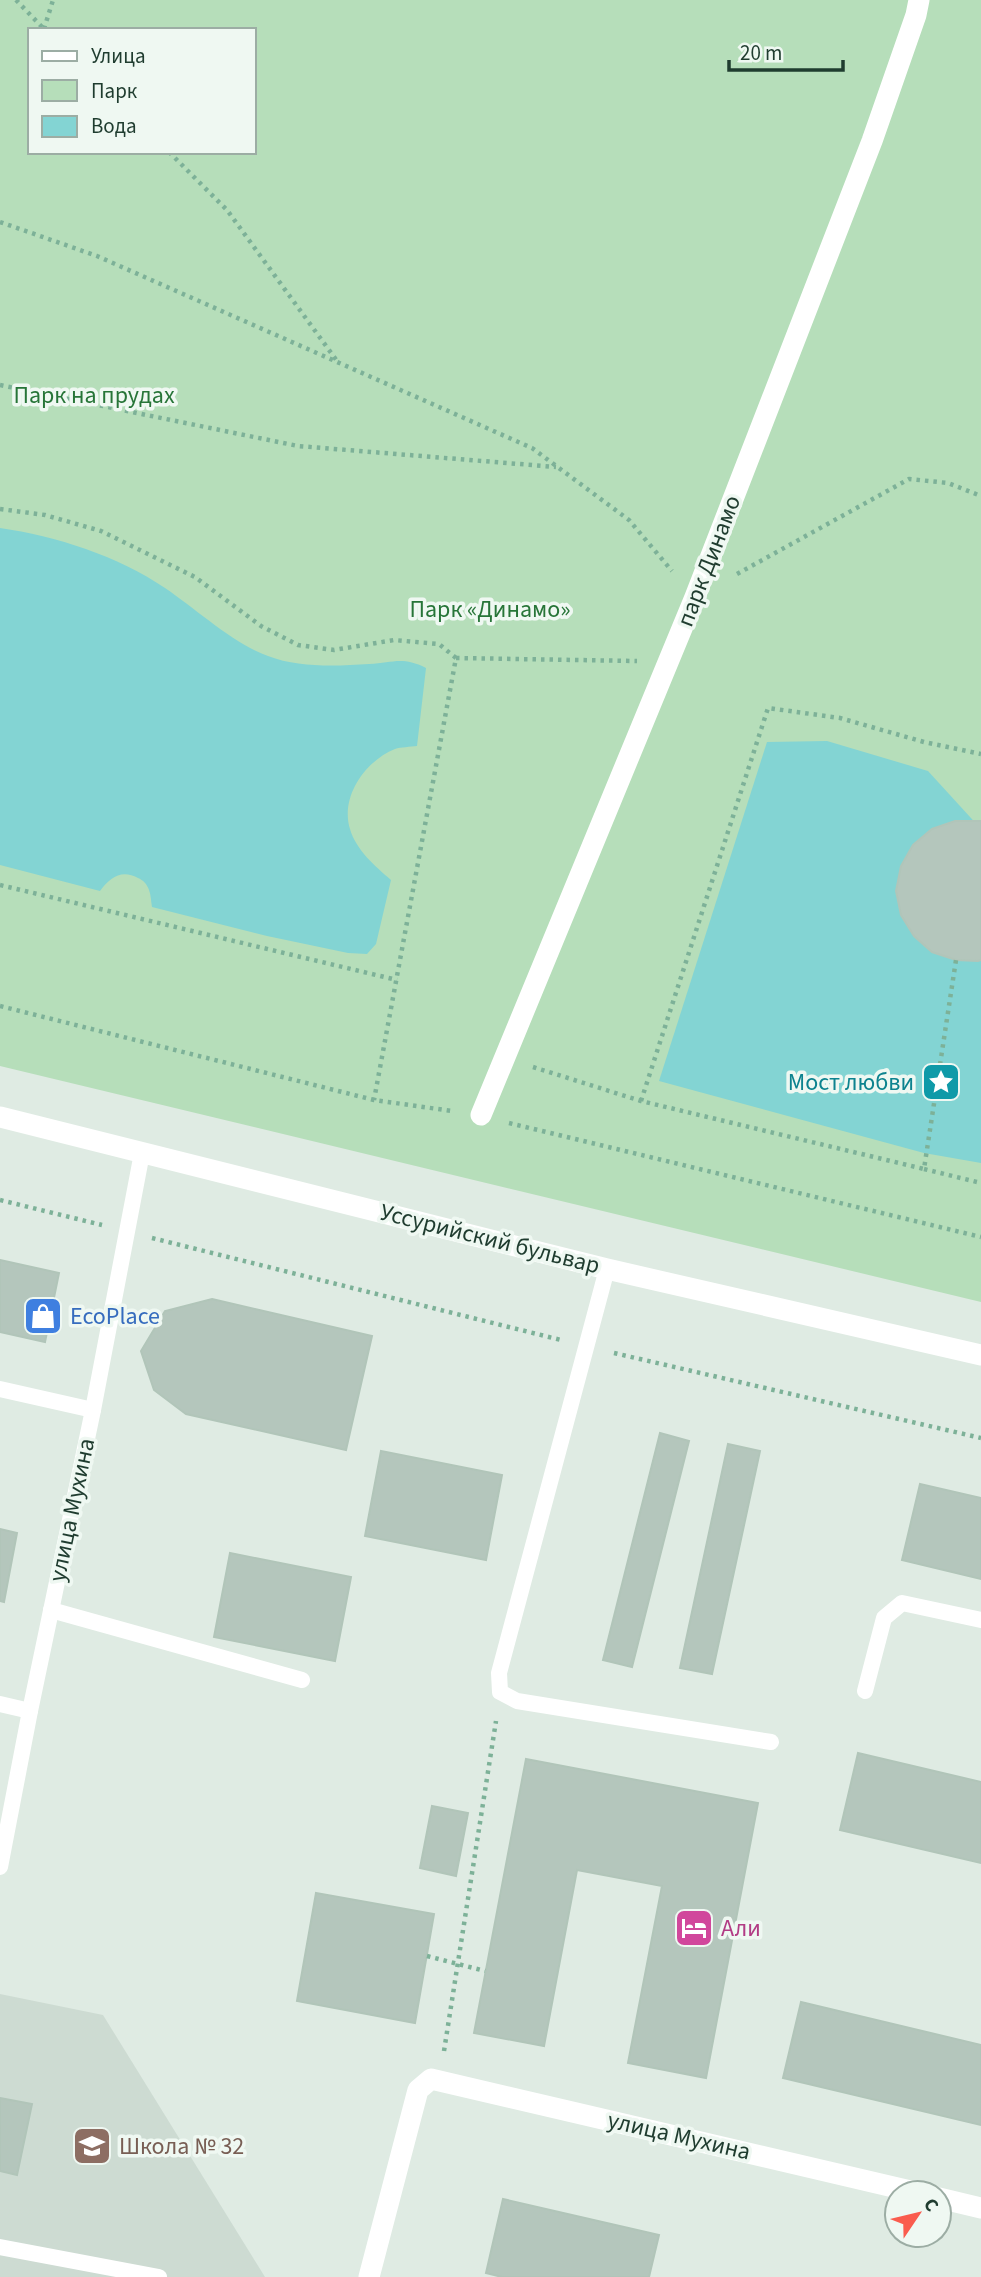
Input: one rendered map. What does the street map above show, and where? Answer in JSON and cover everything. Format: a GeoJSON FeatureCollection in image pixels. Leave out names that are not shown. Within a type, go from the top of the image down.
{"type":"FeatureCollection","features":[{"type":"Feature","properties":{"kind":"street","name":"парк Динамо"},"geometry":{"type":"LineString","coordinates":[[481,1115],[695,597],[872,141],[919,0]]}},
{"type":"Feature","properties":{"kind":"street","name":"Уссурийский бульвар"},"geometry":{"type":"LineString","coordinates":[[0,1117],[607,1269],[981,1355]]}},
{"type":"Feature","properties":{"kind":"street"},"geometry":{"type":"LineString","coordinates":[[369,2277],[418,2090],[431,2079],[440,2079]]}},
{"type":"Feature","properties":{"kind":"street","name":"улица Мухина"},"geometry":{"type":"LineString","coordinates":[[440,2079],[883,2184]]}},
{"type":"Feature","properties":{"kind":"street"},"geometry":{"type":"LineString","coordinates":[[953,2201],[981,2208]]}},
{"type":"Feature","properties":{"kind":"lane","name":"улица Мухина"},"geometry":{"type":"LineString","coordinates":[[0,1867],[142,1153]]}},
{"type":"Feature","properties":{"kind":"lane"},"geometry":{"type":"LineString","coordinates":[[607,1269],[499,1673],[500,1692],[517,1701],[772,1742]]}},
{"type":"Feature","properties":{"kind":"lane"},"geometry":{"type":"LineString","coordinates":[[0,1389],[93,1410]]}},
{"type":"Feature","properties":{"kind":"lane"},"geometry":{"type":"LineString","coordinates":[[866,1691],[884,1618],[902,1602],[981,1620]]}},
{"type":"Feature","properties":{"kind":"lane"},"geometry":{"type":"LineString","coordinates":[[51,1610],[302,1680]]}},
{"type":"Feature","properties":{"kind":"lane"},"geometry":{"type":"LineString","coordinates":[[0,1704],[30,1711]]}},
{"type":"Feature","properties":{"kind":"lane"},"geometry":{"type":"LineString","coordinates":[[0,2248],[159,2277]]}},
{"type":"Feature","properties":{"kind":"path"},"geometry":{"type":"LineString","coordinates":[[16,0],[44,28]]}},
{"type":"Feature","properties":{"kind":"path"},"geometry":{"type":"LineString","coordinates":[[45,28],[53,0]]}},
{"type":"Feature","properties":{"kind":"path"},"geometry":{"type":"LineString","coordinates":[[171,154],[227,210],[339,363]]}},
{"type":"Feature","properties":{"kind":"path"},"geometry":{"type":"LineString","coordinates":[[0,222],[97,256],[532,448],[629,520],[695,597],[909,480],[948,483],[981,496]]}},
{"type":"Feature","properties":{"kind":"path"},"geometry":{"type":"LineString","coordinates":[[0,386],[298,446],[559,468]]}},
{"type":"Feature","properties":{"kind":"path"},"geometry":{"type":"LineString","coordinates":[[0,509],[45,515],[101,531],[195,577],[261,626],[298,645],[334,650],[394,640],[439,644],[456,658],[668,662]]}},
{"type":"Feature","properties":{"kind":"path"},"geometry":{"type":"LineString","coordinates":[[374,1100],[456,658]]}},
{"type":"Feature","properties":{"kind":"path"},"geometry":{"type":"LineString","coordinates":[[641,1101],[768,708],[840,718],[924,742],[981,754]]}},
{"type":"Feature","properties":{"kind":"path"},"geometry":{"type":"LineString","coordinates":[[0,885],[397,980]]}},
{"type":"Feature","properties":{"kind":"path"},"geometry":{"type":"LineString","coordinates":[[923,1169],[956,960]]}},
{"type":"Feature","properties":{"kind":"path"},"geometry":{"type":"LineString","coordinates":[[505,1058],[641,1101],[981,1183]]}},
{"type":"Feature","properties":{"kind":"path"},"geometry":{"type":"LineString","coordinates":[[0,1199],[587,1346],[981,1438]]}},
{"type":"Feature","properties":{"kind":"path"},"geometry":{"type":"LineString","coordinates":[[440,2079],[500,1692]]}},
{"type":"Feature","properties":{"kind":"path"},"geometry":{"type":"LineString","coordinates":[[427,1956],[485,1971]]}},
{"type":"Feature","properties":{"kind":"shaded area","name":"Школа № 32"},"geometry":{"type":"Polygon","coordinates":[[[0,1994],[103,2015],[265,2277],[0,2277],[0,1994]]]}},
{"type":"Feature","properties":{"kind":"green space","name":"Парк «Динамо»"},"geometry":{"type":"Polygon","coordinates":[[[0,0],[981,0],[981,1302],[0,1066],[0,0]]]}},
{"type":"Feature","properties":{"kind":"water"},"geometry":{"type":"Polygon","coordinates":[[[0,528],[64,542],[127,566],[165,588],[242,643],[280,660],[318,665],[404,661],[426,668],[417,746],[395,749],[374,762],[358,782],[349,805],[348,817],[353,837],[367,857],[391,880],[376,944],[367,954],[348,953],[267,936],[152,907],[147,886],[132,875],[117,876],[100,891],[0,865],[0,528]]]}},
{"type":"Feature","properties":{"kind":"water"},"geometry":{"type":"Polygon","coordinates":[[[827,741],[928,771],[981,829],[981,1163],[924,1153],[659,1081],[767,742],[827,741]]]}},
{"type":"Feature","properties":{"kind":"building"},"geometry":{"type":"Polygon","coordinates":[[[955,821],[981,821],[981,960],[978,961],[956,960],[932,952],[914,936],[901,915],[896,891],[901,866],[913,845],[932,829],[955,821]]]}},
{"type":"Feature","properties":{"kind":"building"},"geometry":{"type":"Polygon","coordinates":[[[0,1260],[59,1273],[45,1342],[0,1332],[0,1260]]]}},
{"type":"Feature","properties":{"kind":"building"},"geometry":{"type":"Polygon","coordinates":[[[212,1299],[372,1336],[346,1450],[186,1414],[154,1390],[141,1351],[165,1311],[212,1299]]]}},
{"type":"Feature","properties":{"kind":"building"},"geometry":{"type":"Polygon","coordinates":[[[660,1433],[689,1441],[632,1667],[603,1660],[660,1433]]]}},
{"type":"Feature","properties":{"kind":"building"},"geometry":{"type":"Polygon","coordinates":[[[728,1444],[760,1451],[712,1674],[680,1668],[728,1444]]]}},
{"type":"Feature","properties":{"kind":"building"},"geometry":{"type":"Polygon","coordinates":[[[381,1451],[502,1475],[486,1560],[365,1536],[381,1451]]]}},
{"type":"Feature","properties":{"kind":"building"},"geometry":{"type":"Polygon","coordinates":[[[920,1484],[981,1498],[981,1579],[902,1560],[920,1484]]]}},
{"type":"Feature","properties":{"kind":"building"},"geometry":{"type":"Polygon","coordinates":[[[0,1529],[17,1533],[4,1602],[0,1601],[0,1529]]]}},
{"type":"Feature","properties":{"kind":"building"},"geometry":{"type":"Polygon","coordinates":[[[230,1553],[351,1577],[335,1661],[214,1637],[230,1553]]]}},
{"type":"Feature","properties":{"kind":"building"},"geometry":{"type":"Polygon","coordinates":[[[858,1753],[981,1782],[981,1863],[840,1830],[858,1753]]]}},
{"type":"Feature","properties":{"kind":"building","name":"Али"},"geometry":{"type":"Polygon","coordinates":[[[526,1759],[758,1803],[706,2078],[628,2063],[662,1886],[577,1870],[544,2046],[474,2033],[526,1759]]]}},
{"type":"Feature","properties":{"kind":"building"},"geometry":{"type":"Polygon","coordinates":[[[432,1806],[468,1813],[456,1876],[420,1868],[432,1806]]]}},
{"type":"Feature","properties":{"kind":"building"},"geometry":{"type":"Polygon","coordinates":[[[316,1893],[434,1914],[415,2023],[297,2001],[316,1893]]]}},
{"type":"Feature","properties":{"kind":"building"},"geometry":{"type":"Polygon","coordinates":[[[801,2002],[981,2045],[981,2125],[783,2078],[801,2002]]]}},
{"type":"Feature","properties":{"kind":"building"},"geometry":{"type":"Polygon","coordinates":[[[0,2098],[32,2104],[17,2175],[0,2171],[0,2098]]]}},
{"type":"Feature","properties":{"kind":"building"},"geometry":{"type":"Polygon","coordinates":[[[503,2199],[659,2235],[649,2277],[502,2277],[486,2273],[503,2199]]]}},
{"type":"Feature","properties":{"kind":"place","name":"Мост любви"},"geometry":{"type":"Point","coordinates":[941,1082]}},
{"type":"Feature","properties":{"kind":"place","name":"EcoPlace"},"geometry":{"type":"Point","coordinates":[43,1316]}},
{"type":"Feature","properties":{"kind":"place","name":"Али"},"geometry":{"type":"Point","coordinates":[694,1928]}},
{"type":"Feature","properties":{"kind":"place","name":"Школа № 32"},"geometry":{"type":"Point","coordinates":[92,2146]}},
{"type":"Feature","properties":{"kind":"park label","name":"Парк на прудах"},"geometry":{"type":"Point","coordinates":[94,395]}}]}
